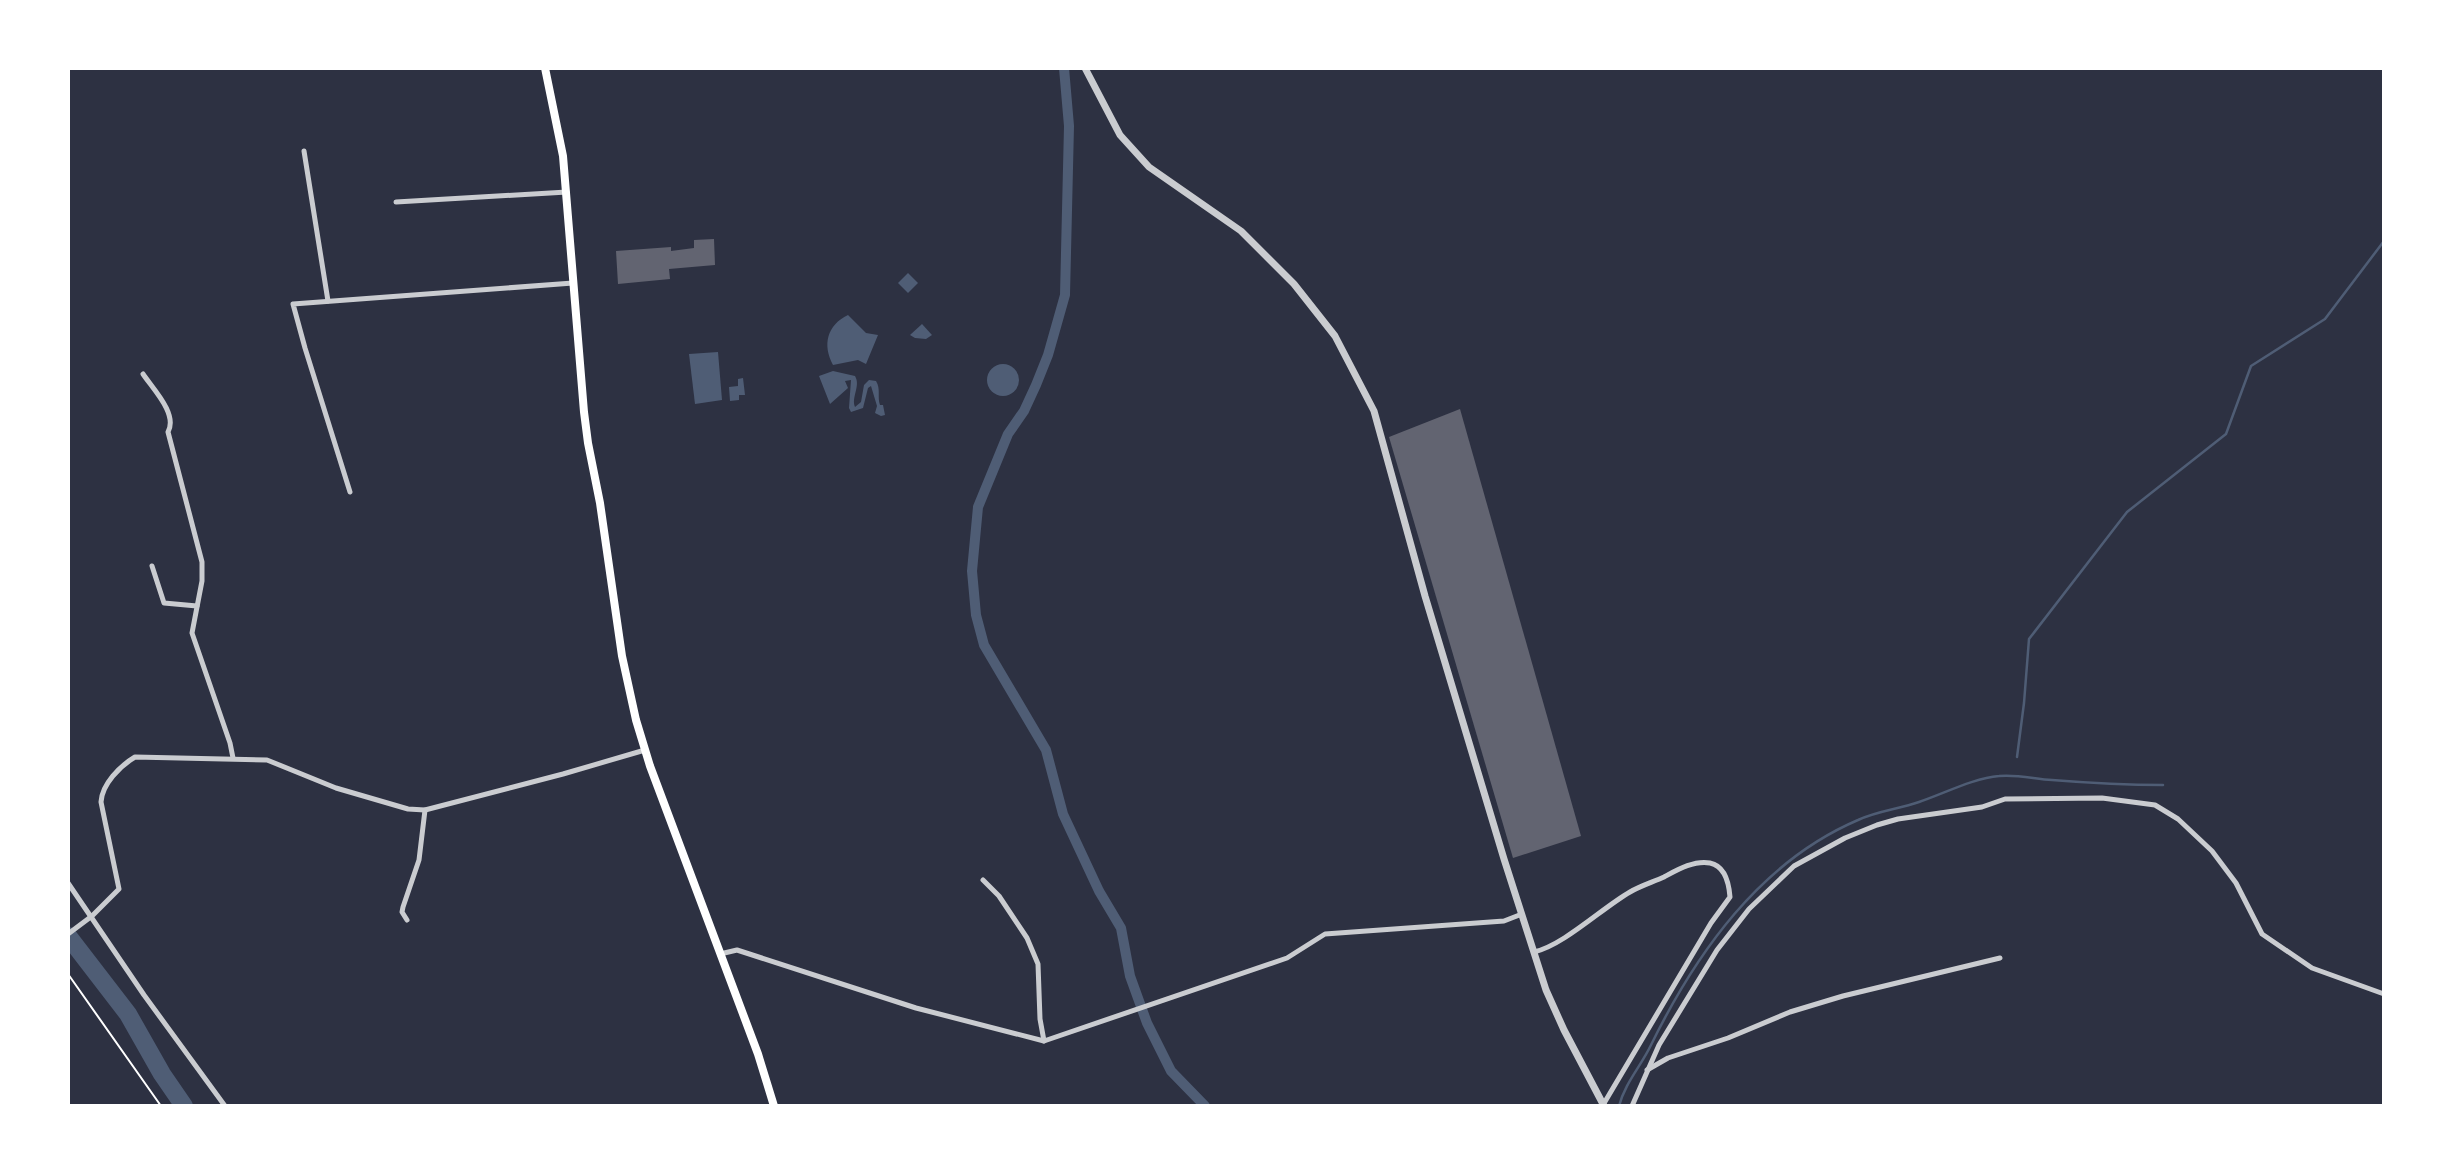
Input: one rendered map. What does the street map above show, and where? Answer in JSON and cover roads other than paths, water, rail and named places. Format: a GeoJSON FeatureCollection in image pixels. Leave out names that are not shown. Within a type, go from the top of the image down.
{"type":"FeatureCollection","features":[{"type":"Feature","properties":{"kind":"main road"},"geometry":{"type":"LineString","coordinates":[[545,68],[563,156],[588,443],[600,503],[622,656],[645,750],[758,1054],[774,1106]]}},
{"type":"Feature","properties":{"kind":"street"},"geometry":{"type":"LineString","coordinates":[[1084,68],[1125,142],[1149,167],[1241,231],[1294,284],[1335,337],[1374,411],[1429,609],[1546,990],[1603,1106]]}},
{"type":"Feature","properties":{"kind":"street"},"geometry":{"type":"LineString","coordinates":[[304,151],[328,301]]}},
{"type":"Feature","properties":{"kind":"street"},"geometry":{"type":"LineString","coordinates":[[396,202],[567,192]]}},
{"type":"Feature","properties":{"kind":"street"},"geometry":{"type":"LineString","coordinates":[[350,492],[293,304],[573,283]]}},
{"type":"Feature","properties":{"kind":"street"},"geometry":{"type":"LineString","coordinates":[[143,374],[171,417],[172,426],[168,432],[202,562],[192,633],[233,758]]}},
{"type":"Feature","properties":{"kind":"street"},"geometry":{"type":"LineString","coordinates":[[152,566],[164,603],[197,606]]}},
{"type":"Feature","properties":{"kind":"street"},"geometry":{"type":"LineString","coordinates":[[68,934],[90,918],[119,889],[101,802],[108,782],[135,757],[267,760],[337,788],[408,809],[425,810],[645,750]]}},
{"type":"Feature","properties":{"kind":"street"},"geometry":{"type":"LineString","coordinates":[[1633,1106],[1659,1045],[1717,950],[1749,909],[1794,866],[1845,838],[1877,825],[1898,819],[1982,807],[2005,799],[2102,798],[2155,805],[2178,819],[2212,851],[2236,883],[2262,934],[2312,968],[2384,994]]}},
{"type":"Feature","properties":{"kind":"street"},"geometry":{"type":"LineString","coordinates":[[407,920],[402,912],[419,860],[425,810]]}},
{"type":"Feature","properties":{"kind":"street"},"geometry":{"type":"LineString","coordinates":[[1534,952],[1550,946],[1630,892],[1674,871],[1700,862],[1712,863],[1720,868],[1726,878],[1730,897],[1711,923],[1603,1106]]}},
{"type":"Feature","properties":{"kind":"street"},"geometry":{"type":"LineString","coordinates":[[983,880],[999,896],[1027,938],[1038,964],[1040,1019],[1044,1041]]}},
{"type":"Feature","properties":{"kind":"street"},"geometry":{"type":"LineString","coordinates":[[68,883],[144,995],[225,1106]]}},
{"type":"Feature","properties":{"kind":"street"},"geometry":{"type":"LineString","coordinates":[[720,954],[737,950],[916,1007],[1044,1041],[1287,958],[1325,934],[1504,921],[1522,914]]}},
{"type":"Feature","properties":{"kind":"street"},"geometry":{"type":"LineString","coordinates":[[1647,1070],[1668,1058],[1728,1038],[1790,1012],[1843,996],[2000,958]]}},
{"type":"Feature","properties":{"kind":"water"},"geometry":{"type":"Polygon","coordinates":[[[908,273],[918,283],[908,293],[898,283],[908,273]]]}},
{"type":"Feature","properties":{"kind":"water"},"geometry":{"type":"Polygon","coordinates":[[[848,315],[866,333],[878,335],[866,364],[858,360],[833,365],[828,350],[828,336],[835,324],[848,315]]]}},
{"type":"Feature","properties":{"kind":"water"},"geometry":{"type":"Polygon","coordinates":[[[922,324],[932,335],[926,339],[910,335],[922,324]]]}},
{"type":"Feature","properties":{"kind":"water"},"geometry":{"type":"Polygon","coordinates":[[[718,352],[722,400],[695,404],[689,354],[718,352]]]}},
{"type":"Feature","properties":{"kind":"water"},"geometry":{"type":"Polygon","coordinates":[[[1003,364],[1014,369],[1019,380],[1014,391],[1003,396],[992,391],[987,380],[992,369],[1003,364]]]}},
{"type":"Feature","properties":{"kind":"water"},"geometry":{"type":"Polygon","coordinates":[[[833,371],[855,376],[855,407],[861,402],[864,385],[869,380],[876,381],[879,402],[883,405],[885,415],[875,413],[877,406],[871,386],[868,388],[863,408],[851,412],[851,380],[845,381],[848,388],[830,404],[819,376],[833,371]]]}},
{"type":"Feature","properties":{"kind":"water"},"geometry":{"type":"Polygon","coordinates":[[[743,378],[745,395],[739,395],[739,400],[730,401],[729,387],[738,386],[738,379],[743,378]]]}},
{"type":"Feature","properties":{"kind":"waterway"},"geometry":{"type":"LineString","coordinates":[[1064,68],[1069,126],[1065,295],[1048,355],[1036,385],[1024,411],[1008,434],[978,507],[972,571],[976,615],[984,645],[1046,750],[1063,814],[1099,891],[1121,928],[1130,976],[1147,1023],[1171,1071],[1205,1106]]}},
{"type":"Feature","properties":{"kind":"waterway"},"geometry":{"type":"LineString","coordinates":[[2017,757],[2029,639],[2127,512],[2226,434],[2251,366],[2325,319],[2384,241]]}},
{"type":"Feature","properties":{"kind":"waterway"},"geometry":{"type":"LineString","coordinates":[[1619,1106],[1625,1090],[1669,1011],[1710,944],[1761,885],[1823,838],[1865,817],[1919,802],[1989,777],[2163,785]]}},
{"type":"Feature","properties":{"kind":"waterway"},"geometry":{"type":"LineString","coordinates":[[68,936],[128,1014],[162,1074],[184,1106]]}}]}
